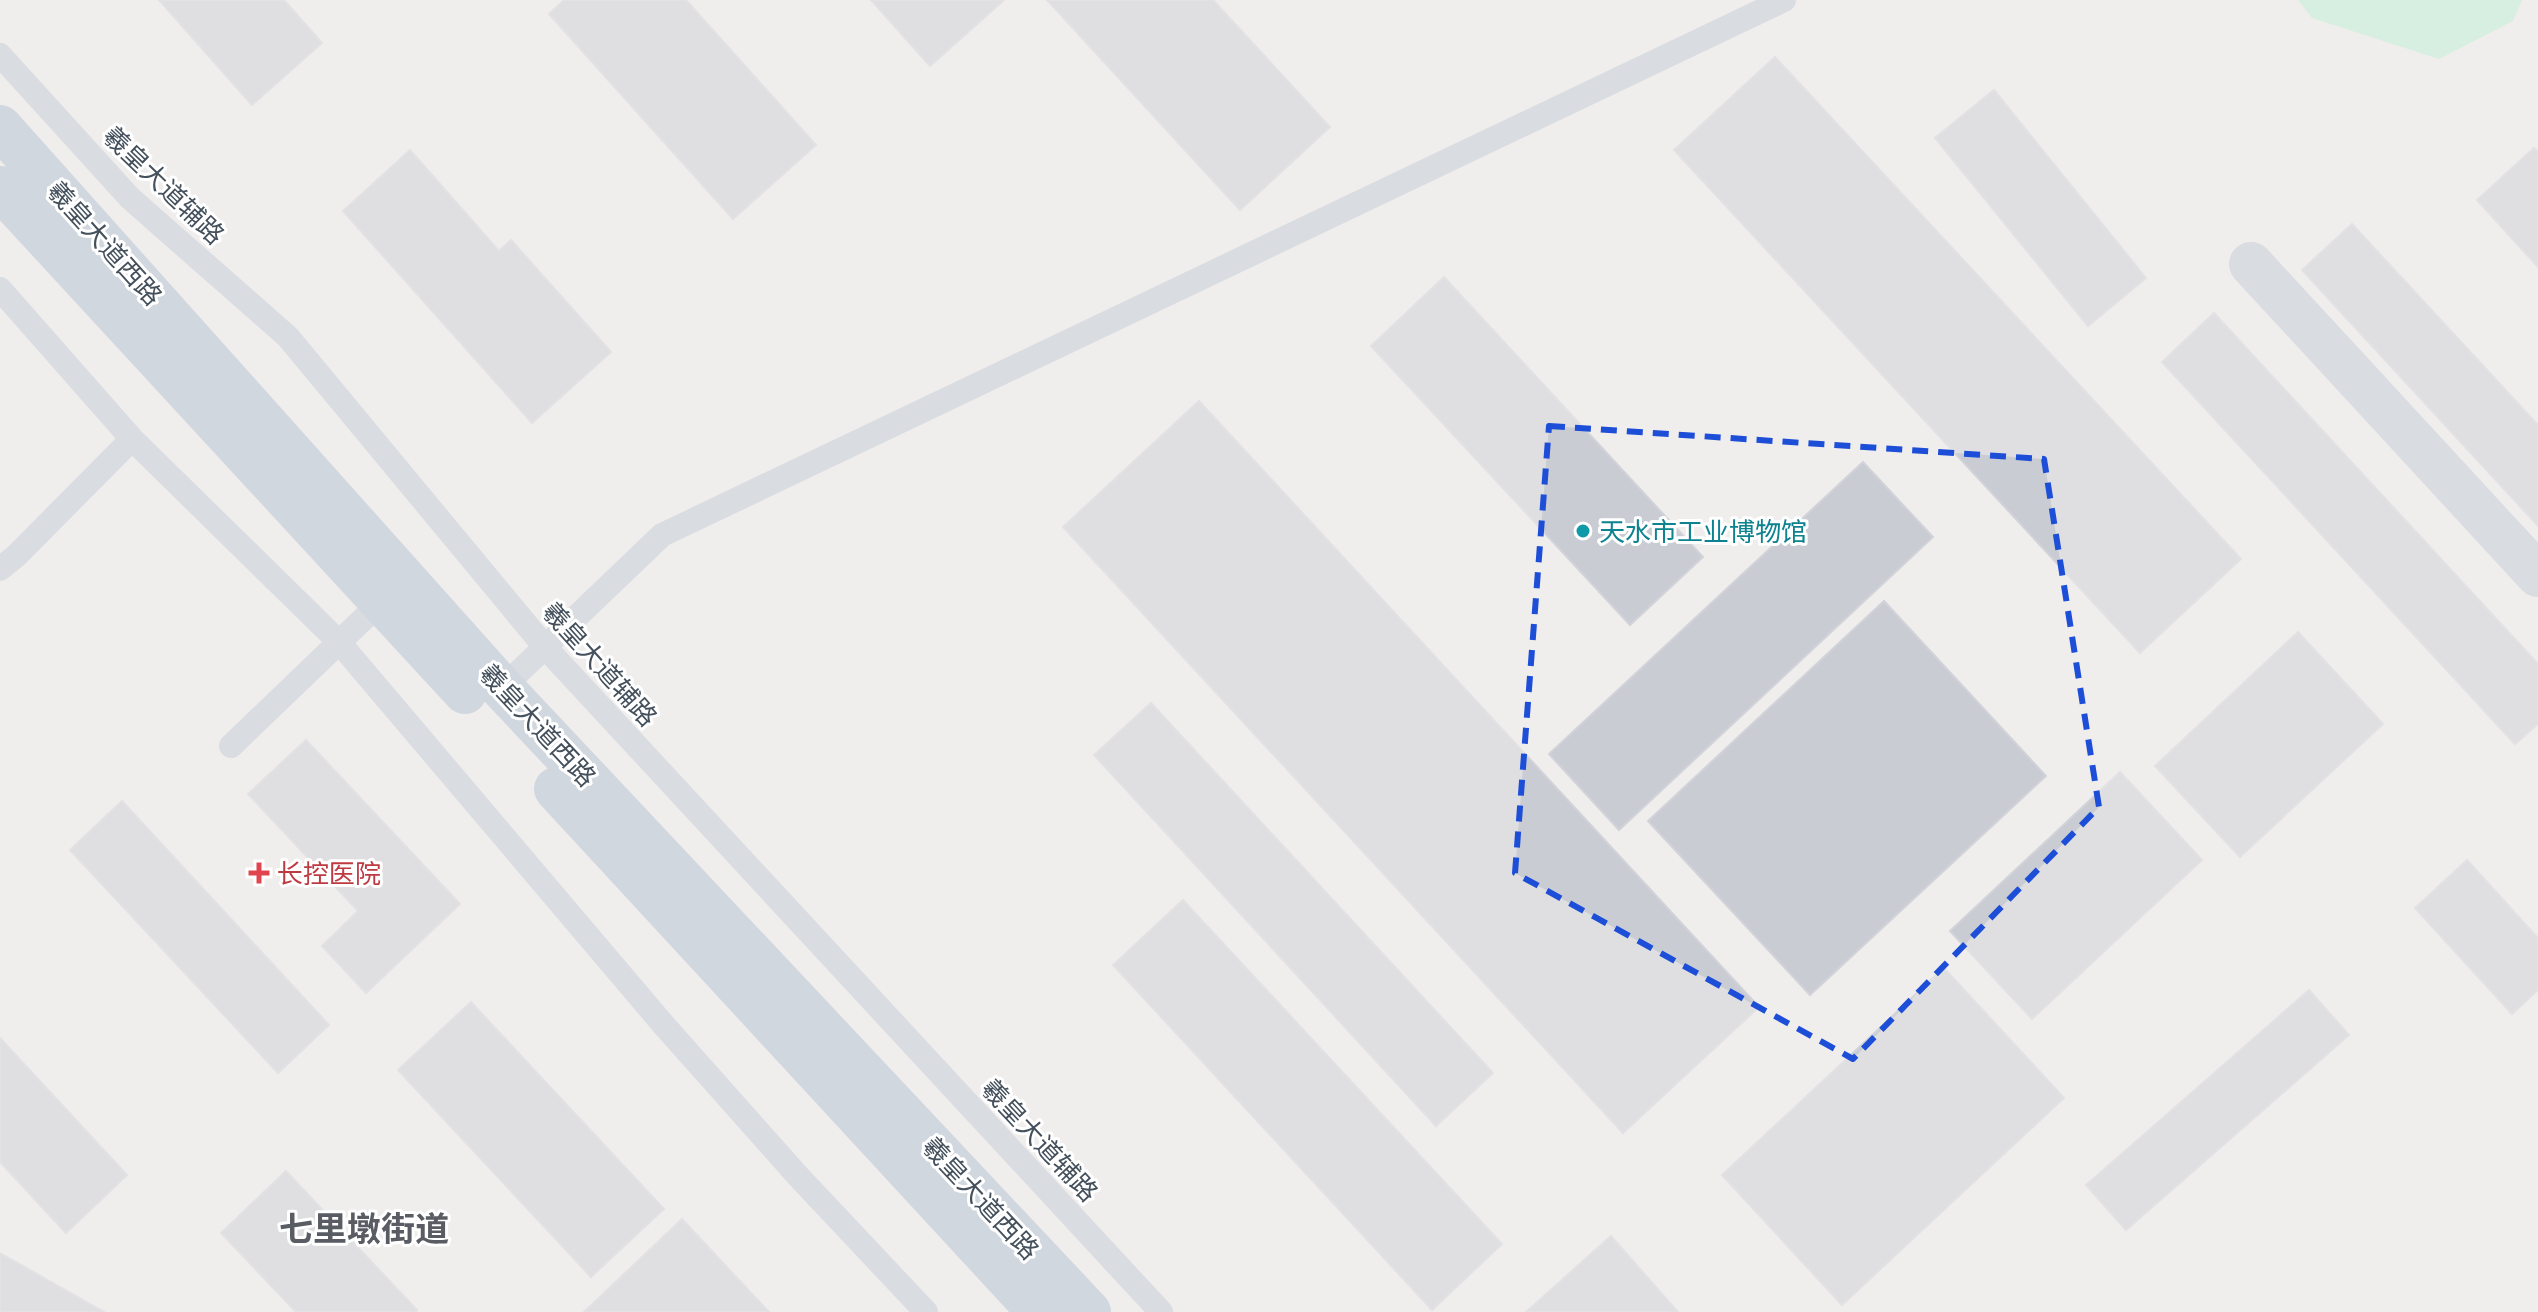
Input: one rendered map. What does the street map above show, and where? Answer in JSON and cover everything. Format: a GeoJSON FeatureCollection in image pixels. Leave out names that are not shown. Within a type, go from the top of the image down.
{"type":"FeatureCollection","features":[{"type":"Feature","properties":{"kind":"main road","name":"羲皇大道西路"},"geometry":{"type":"LineString","coordinates":[[0,127],[502,688],[1089,1312]]}},
{"type":"Feature","properties":{"kind":"main road","name":"羲皇大道西路"},"geometry":{"type":"LineString","coordinates":[[0,188],[1039,1312]]}},
{"type":"Feature","properties":{"kind":"street"},"geometry":{"type":"LineString","coordinates":[[2251,264],[2538,575]]}},
{"type":"Feature","properties":{"kind":"lane"},"geometry":{"type":"LineString","coordinates":[[502,688],[662,535],[1784,0]]}},
{"type":"Feature","properties":{"kind":"lane","name":"羲皇大道辅路"},"geometry":{"type":"LineString","coordinates":[[0,55],[130,198],[288,337],[545,647],[1161,1312]]}},
{"type":"Feature","properties":{"kind":"lane"},"geometry":{"type":"LineString","coordinates":[[0,289],[132,439],[338,641],[662,1023],[798,1176],[926,1312]]}},
{"type":"Feature","properties":{"kind":"lane"},"geometry":{"type":"LineString","coordinates":[[0,569],[132,439]]}},
{"type":"Feature","properties":{"kind":"lane"},"geometry":{"type":"LineString","coordinates":[[231,746],[382,601]]}},
{"type":"Feature","properties":{"kind":"highlighted area"},"geometry":{"type":"Polygon","coordinates":[[[1549,426],[2044,459],[2099,807],[1853,1059],[1515,873],[1549,426]]]}},
{"type":"Feature","properties":{"kind":"green space"},"geometry":{"type":"Polygon","coordinates":[[[2298,0],[2522,0],[2513,21],[2439,59],[2312,18],[2298,0]]]}},
{"type":"Feature","properties":{"kind":"building"},"geometry":{"type":"Polygon","coordinates":[[[159,0],[284,0],[322,43],[252,105],[159,0]]]}},
{"type":"Feature","properties":{"kind":"building"},"geometry":{"type":"Polygon","coordinates":[[[564,0],[686,0],[816,145],[733,219],[549,14],[564,0]]]}},
{"type":"Feature","properties":{"kind":"building"},"geometry":{"type":"Polygon","coordinates":[[[871,0],[1004,0],[930,66],[871,0]]]}},
{"type":"Feature","properties":{"kind":"building"},"geometry":{"type":"Polygon","coordinates":[[[1047,0],[1213,0],[1330,127],[1240,210],[1047,0]]]}},
{"type":"Feature","properties":{"kind":"building"},"geometry":{"type":"Polygon","coordinates":[[[1775,57],[2241,559],[2140,653],[1674,150],[1775,57]]]}},
{"type":"Feature","properties":{"kind":"building"},"geometry":{"type":"Polygon","coordinates":[[[1994,90],[2146,278],[2088,326],[1935,138],[1994,90]]]}},
{"type":"Feature","properties":{"kind":"building"},"geometry":{"type":"Polygon","coordinates":[[[2534,148],[2538,152],[2538,267],[2477,200],[2534,148]]]}},
{"type":"Feature","properties":{"kind":"building"},"geometry":{"type":"Polygon","coordinates":[[[410,150],[499,251],[511,240],[611,352],[532,423],[343,211],[410,150]]]}},
{"type":"Feature","properties":{"kind":"building"},"geometry":{"type":"Polygon","coordinates":[[[2352,224],[2538,425],[2538,526],[2302,270],[2352,224]]]}},
{"type":"Feature","properties":{"kind":"building"},"geometry":{"type":"Polygon","coordinates":[[[1444,277],[1703,557],[1630,625],[1371,346],[1444,277]]]}},
{"type":"Feature","properties":{"kind":"building"},"geometry":{"type":"Polygon","coordinates":[[[2214,313],[2538,664],[2538,724],[2515,744],[2162,362],[2214,313]]]}},
{"type":"Feature","properties":{"kind":"building"},"geometry":{"type":"Polygon","coordinates":[[[1199,401],[1759,1007],[1623,1133],[1063,527],[1199,401]]]}},
{"type":"Feature","properties":{"kind":"building"},"geometry":{"type":"Polygon","coordinates":[[[1863,462],[1933,537],[1619,830],[1549,754],[1863,462]]]}},
{"type":"Feature","properties":{"kind":"building"},"geometry":{"type":"Polygon","coordinates":[[[1884,601],[2046,776],[1810,995],[1648,821],[1884,601]]]}},
{"type":"Feature","properties":{"kind":"building"},"geometry":{"type":"Polygon","coordinates":[[[2298,632],[2383,724],[2240,857],[2155,766],[2298,632]]]}},
{"type":"Feature","properties":{"kind":"building"},"geometry":{"type":"Polygon","coordinates":[[[1151,703],[1493,1073],[1436,1126],[1094,755],[1151,703]]]}},
{"type":"Feature","properties":{"kind":"building"},"geometry":{"type":"Polygon","coordinates":[[[306,740],[460,904],[366,993],[322,946],[358,911],[248,794],[306,740]]]}},
{"type":"Feature","properties":{"kind":"building"},"geometry":{"type":"Polygon","coordinates":[[[2120,772],[2202,860],[2032,1019],[1950,931],[2120,772]]]}},
{"type":"Feature","properties":{"kind":"building"},"geometry":{"type":"Polygon","coordinates":[[[122,801],[329,1025],[278,1073],[70,850],[122,801]]]}},
{"type":"Feature","properties":{"kind":"building"},"geometry":{"type":"Polygon","coordinates":[[[2467,860],[2538,938],[2538,990],[2512,1014],[2415,908],[2467,860]]]}},
{"type":"Feature","properties":{"kind":"building"},"geometry":{"type":"Polygon","coordinates":[[[1183,900],[1502,1244],[1432,1310],[1113,965],[1183,900]]]}},
{"type":"Feature","properties":{"kind":"building"},"geometry":{"type":"Polygon","coordinates":[[[1944,968],[2064,1098],[1842,1305],[1722,1175],[1944,968]]]}},
{"type":"Feature","properties":{"kind":"building"},"geometry":{"type":"Polygon","coordinates":[[[2309,990],[2349,1035],[2126,1230],[2086,1185],[2309,990]]]}},
{"type":"Feature","properties":{"kind":"building"},"geometry":{"type":"Polygon","coordinates":[[[471,1002],[664,1209],[591,1277],[398,1070],[471,1002]]]}},
{"type":"Feature","properties":{"kind":"building"},"geometry":{"type":"Polygon","coordinates":[[[0,1038],[127,1175],[66,1233],[0,1162],[0,1038]]]}},
{"type":"Feature","properties":{"kind":"building"},"geometry":{"type":"Polygon","coordinates":[[[286,1171],[417,1310],[415,1312],[296,1312],[221,1233],[286,1171]]]}},
{"type":"Feature","properties":{"kind":"building"},"geometry":{"type":"Polygon","coordinates":[[[682,1219],[769,1312],[584,1312],[682,1219]]]}},
{"type":"Feature","properties":{"kind":"building"},"geometry":{"type":"Polygon","coordinates":[[[1611,1236],[1678,1312],[1526,1312],[1611,1236]]]}},
{"type":"Feature","properties":{"kind":"building"},"geometry":{"type":"Polygon","coordinates":[[[0,1253],[104,1312],[0,1312],[0,1253]]]}},
{"type":"Feature","properties":{"kind":"place","name":"天水市工业博物馆"},"geometry":{"type":"Point","coordinates":[1583,531]}},
{"type":"Feature","properties":{"kind":"place","name":"长控医院"},"geometry":{"type":"Point","coordinates":[259,873]}},
{"type":"Feature","properties":{"kind":"district","name":"七里墩街道"},"geometry":{"type":"Point","coordinates":[364,1228]}}]}
